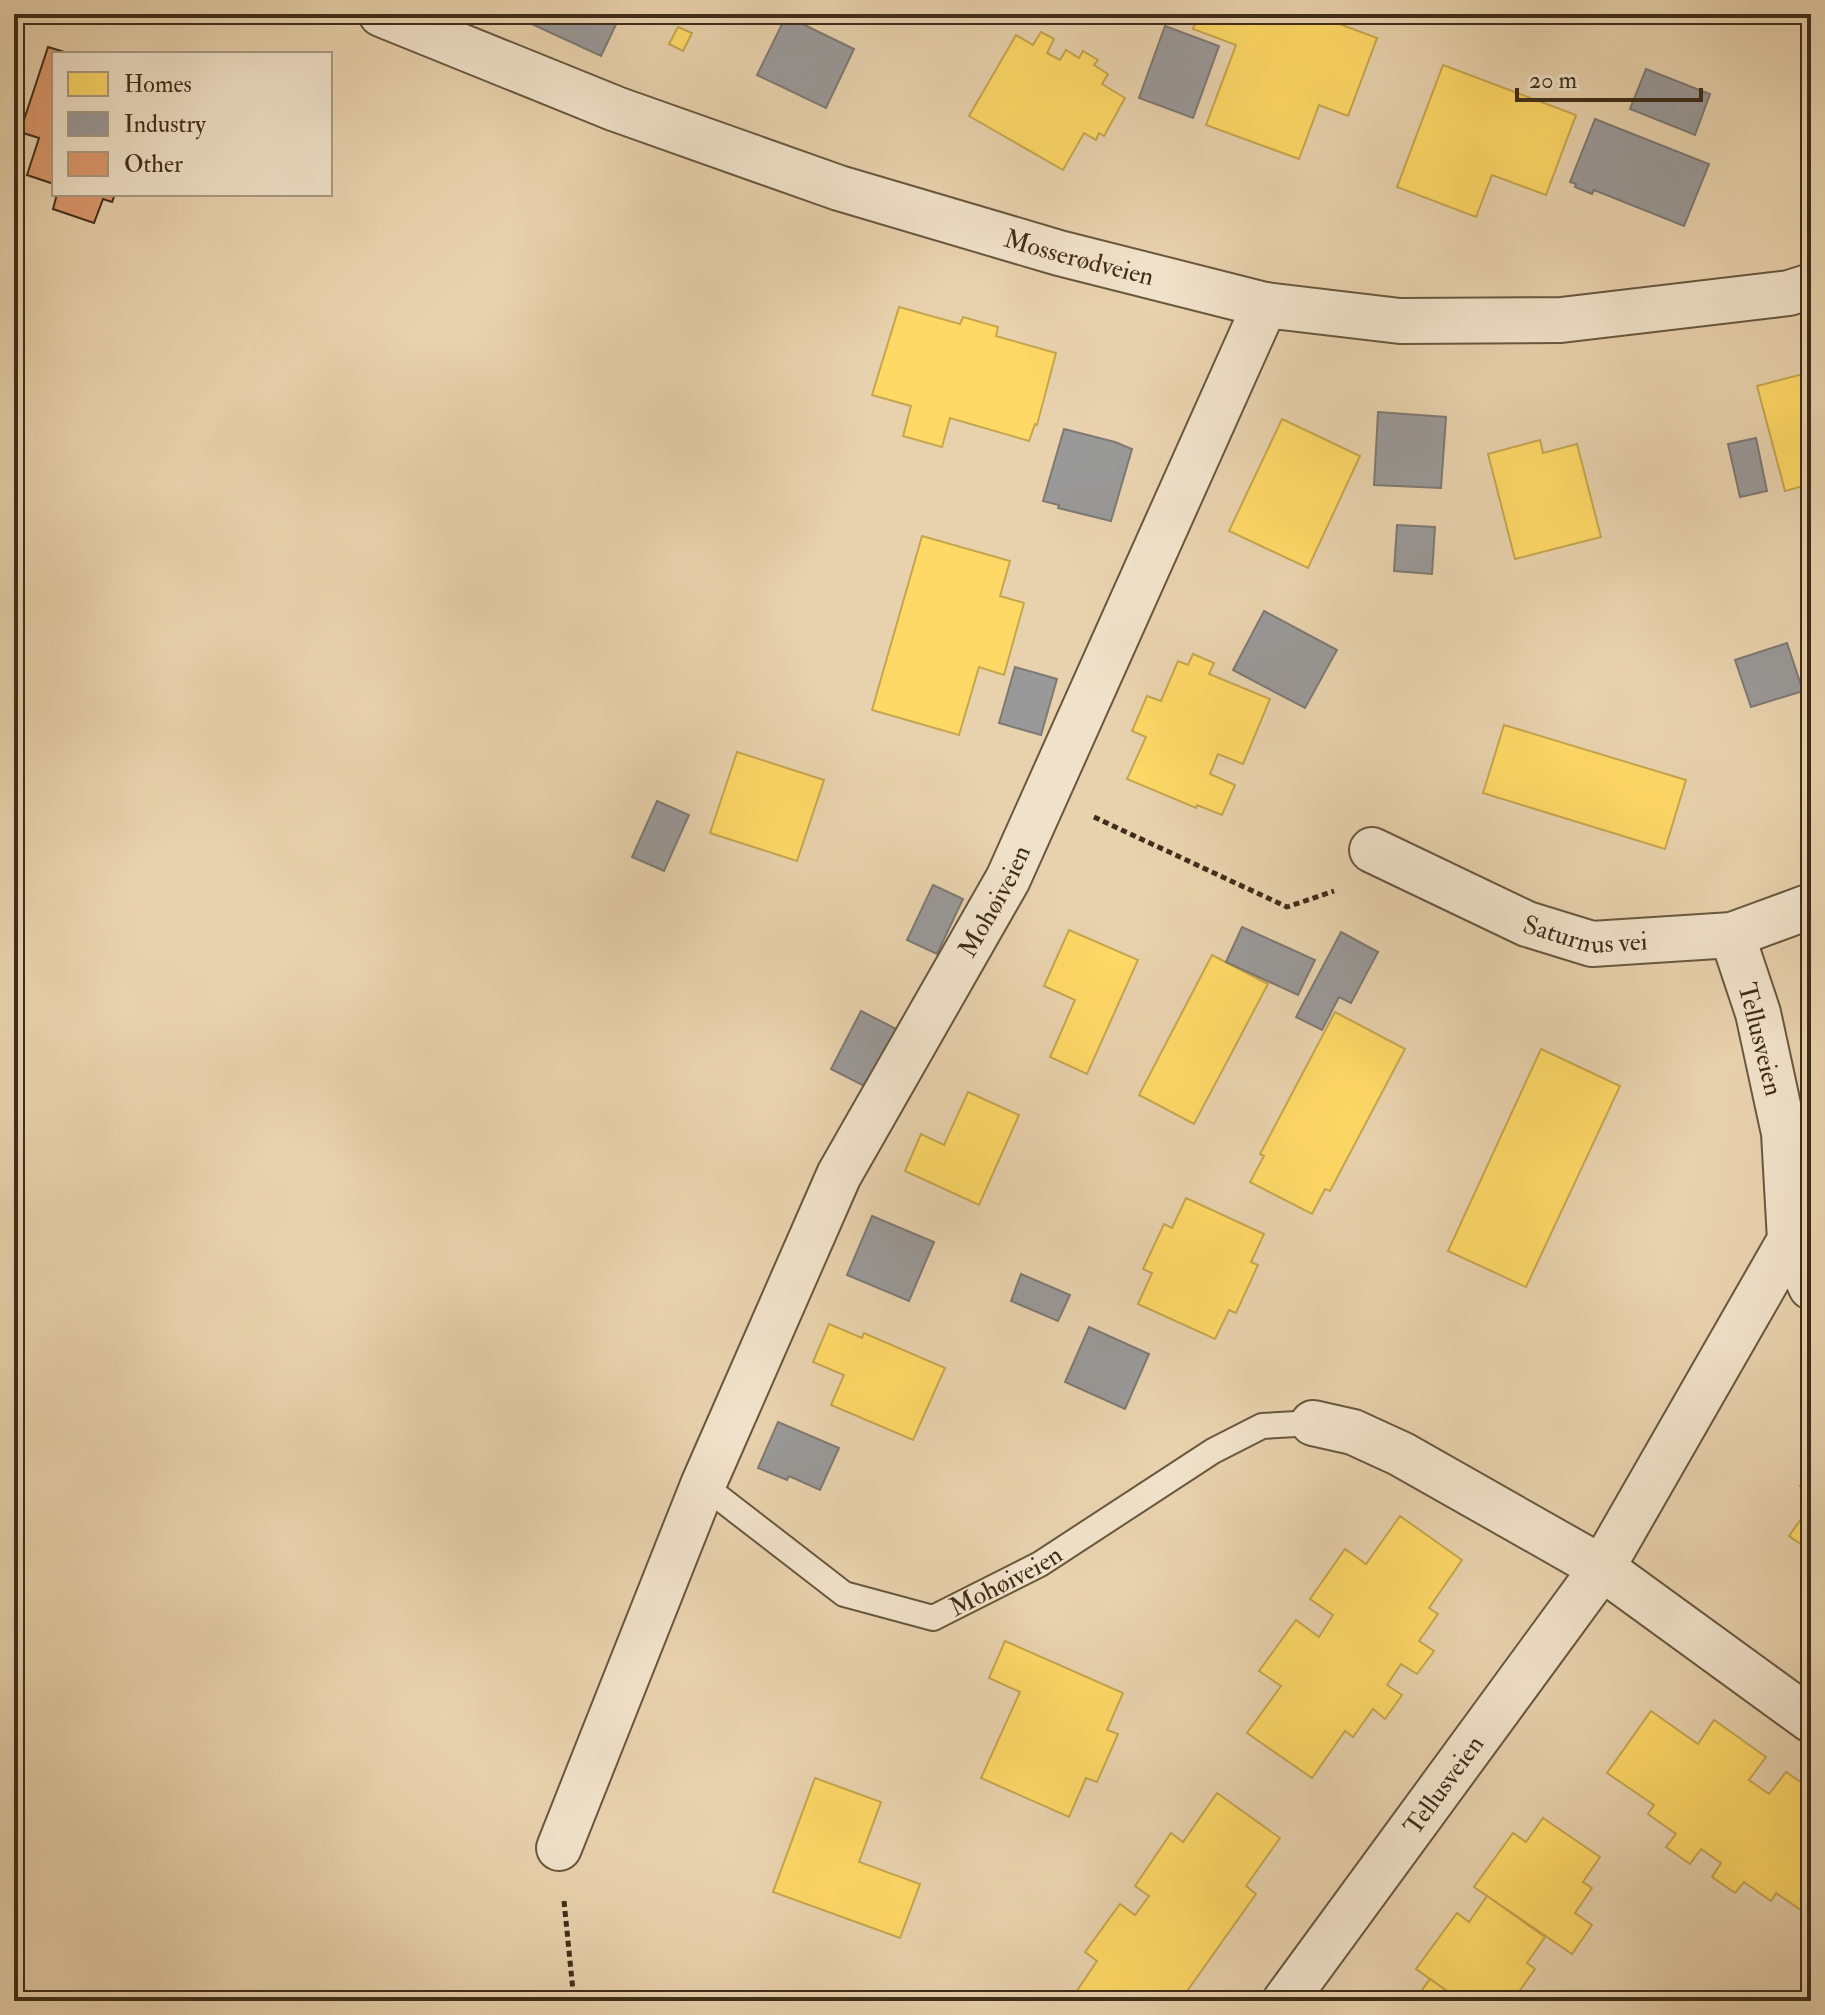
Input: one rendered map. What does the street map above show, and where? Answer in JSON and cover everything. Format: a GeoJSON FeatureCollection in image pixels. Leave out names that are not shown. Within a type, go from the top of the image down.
{"type":"FeatureCollection","features":[{"type":"Feature","properties":{"kind":"street","name":"Mosserødveien"},"geometry":{"type":"LineString","coordinates":[[381,14],[616,109],[839,188],[1059,253],[1265,305],[1400,321],[1561,320],[1789,293],[1811,286]]}},
{"type":"Feature","properties":{"kind":"street","name":"Mohøiveien"},"geometry":{"type":"LineString","coordinates":[[559,1848],[703,1485],[839,1175],[1008,879],[1265,305]]}},
{"type":"Feature","properties":{"kind":"street","name":"Saturnus vei"},"geometry":{"type":"LineString","coordinates":[[1372,850],[1527,924],[1592,944],[1732,935],[1811,906]]}},
{"type":"Feature","properties":{"kind":"street","name":"Tellusveien"},"geometry":{"type":"LineString","coordinates":[[1732,935],[1758,1013],[1784,1133],[1790,1240],[1811,1287]]}},
{"type":"Feature","properties":{"kind":"street","name":"Tellusveien"},"geometry":{"type":"LineString","coordinates":[[1285,2001],[1602,1568],[1790,1240]]}},
{"type":"Feature","properties":{"kind":"street"},"geometry":{"type":"LineString","coordinates":[[1313,1423],[1353,1432],[1401,1454],[1602,1568],[1811,1720]]}},
{"type":"Feature","properties":{"kind":"lane","name":"Mohøiveien"},"geometry":{"type":"LineString","coordinates":[[703,1485],[844,1594],[933,1618],[1040,1564],[1213,1451],[1262,1426],[1313,1423]]}},
{"type":"Feature","properties":{"kind":"path"},"geometry":{"type":"LineString","coordinates":[[1047,795],[1287,907],[1342,888],[1372,850]]}},
{"type":"Feature","properties":{"kind":"path"},"geometry":{"type":"LineString","coordinates":[[559,1848],[574,2001]]}},
{"type":"Feature","properties":{"kind":"building: Homes"},"geometry":{"type":"Polygon","coordinates":[[[1199,14],[1313,14],[1377,38],[1348,116],[1319,105],[1299,159],[1206,125],[1236,45],[1193,29],[1199,14]]]}},
{"type":"Feature","properties":{"kind":"building: Homes"},"geometry":{"type":"Polygon","coordinates":[[[678,27],[692,33],[683,51],[669,44],[678,27]]]}},
{"type":"Feature","properties":{"kind":"building: Homes"},"geometry":{"type":"Polygon","coordinates":[[[1041,32],[1054,39],[1047,53],[1060,60],[1066,50],[1079,58],[1083,51],[1098,60],[1094,65],[1108,74],[1102,84],[1125,98],[1104,136],[1099,133],[1096,140],[1084,133],[1063,170],[969,116],[1016,35],[1033,45],[1041,32]]]}},
{"type":"Feature","properties":{"kind":"building: Homes"},"geometry":{"type":"Polygon","coordinates":[[[1443,65],[1576,115],[1546,195],[1492,175],[1476,217],[1397,187],[1443,65]]]}},
{"type":"Feature","properties":{"kind":"building: Homes"},"geometry":{"type":"Polygon","coordinates":[[[899,307],[960,324],[963,317],[998,327],[996,336],[1056,353],[1037,425],[1029,441],[950,418],[942,447],[903,436],[911,406],[872,395],[899,307]]]}},
{"type":"Feature","properties":{"kind":"building: Homes"},"geometry":{"type":"Polygon","coordinates":[[[1811,372],[1811,484],[1785,491],[1757,386],[1811,372]]]}},
{"type":"Feature","properties":{"kind":"building: Homes"},"geometry":{"type":"Polygon","coordinates":[[[1282,419],[1360,456],[1308,568],[1229,531],[1282,419]]]}},
{"type":"Feature","properties":{"kind":"building: Homes"},"geometry":{"type":"Polygon","coordinates":[[[1540,440],[1543,453],[1577,444],[1601,537],[1515,559],[1488,454],[1540,440]]]}},
{"type":"Feature","properties":{"kind":"building: Homes"},"geometry":{"type":"Polygon","coordinates":[[[922,536],[1010,561],[1000,596],[1024,603],[1004,675],[979,667],[959,735],[872,710],[922,536]]]}},
{"type":"Feature","properties":{"kind":"building: Homes"},"geometry":{"type":"Polygon","coordinates":[[[1193,654],[1214,663],[1209,674],[1270,699],[1243,764],[1218,754],[1210,774],[1235,785],[1222,815],[1197,805],[1196,808],[1127,779],[1146,737],[1132,731],[1147,696],[1161,701],[1178,661],[1188,665],[1193,654]]]}},
{"type":"Feature","properties":{"kind":"building: Homes"},"geometry":{"type":"Polygon","coordinates":[[[1504,725],[1686,780],[1665,849],[1483,793],[1504,725]]]}},
{"type":"Feature","properties":{"kind":"building: Homes"},"geometry":{"type":"Polygon","coordinates":[[[737,752],[824,780],[797,861],[710,833],[737,752]]]}},
{"type":"Feature","properties":{"kind":"building: Homes"},"geometry":{"type":"Polygon","coordinates":[[[1069,930],[1138,960],[1087,1074],[1050,1057],[1075,1000],[1044,986],[1069,930]]]}},
{"type":"Feature","properties":{"kind":"building: Homes"},"geometry":{"type":"Polygon","coordinates":[[[1212,955],[1268,984],[1194,1124],[1139,1095],[1212,955]]]}},
{"type":"Feature","properties":{"kind":"building: Homes"},"geometry":{"type":"Polygon","coordinates":[[[1335,1012],[1405,1049],[1330,1191],[1325,1189],[1312,1214],[1250,1182],[1264,1156],[1260,1154],[1335,1012]]]}},
{"type":"Feature","properties":{"kind":"building: Homes"},"geometry":{"type":"Polygon","coordinates":[[[1541,1049],[1620,1086],[1526,1287],[1448,1251],[1541,1049]]]}},
{"type":"Feature","properties":{"kind":"building: Homes"},"geometry":{"type":"Polygon","coordinates":[[[968,1092],[1019,1115],[979,1205],[905,1171],[921,1134],[944,1145],[968,1092]]]}},
{"type":"Feature","properties":{"kind":"building: Homes"},"geometry":{"type":"Polygon","coordinates":[[[1186,1198],[1264,1234],[1251,1262],[1258,1265],[1236,1313],[1229,1310],[1215,1339],[1138,1304],[1152,1273],[1143,1269],[1164,1224],[1172,1228],[1186,1198]]]}},
{"type":"Feature","properties":{"kind":"building: Homes"},"geometry":{"type":"Polygon","coordinates":[[[829,1324],[862,1338],[864,1333],[945,1368],[913,1440],[831,1405],[844,1375],[813,1362],[829,1324]]]}},
{"type":"Feature","properties":{"kind":"building: Homes"},"geometry":{"type":"Polygon","coordinates":[[[1811,1469],[1811,1494],[1800,1486],[1811,1469]]]}},
{"type":"Feature","properties":{"kind":"building: Homes"},"geometry":{"type":"Polygon","coordinates":[[[1811,1505],[1811,1551],[1789,1536],[1811,1505]]]}},
{"type":"Feature","properties":{"kind":"building: Homes"},"geometry":{"type":"Polygon","coordinates":[[[1400,1516],[1462,1560],[1429,1608],[1438,1614],[1419,1641],[1434,1651],[1417,1674],[1401,1664],[1387,1685],[1402,1695],[1385,1719],[1373,1709],[1353,1737],[1345,1731],[1312,1778],[1247,1733],[1281,1686],[1259,1671],[1296,1620],[1319,1637],[1333,1615],[1310,1599],[1345,1549],[1366,1564],[1400,1516]]]}},
{"type":"Feature","properties":{"kind":"building: Homes"},"geometry":{"type":"Polygon","coordinates":[[[1005,1641],[1123,1693],[1107,1730],[1118,1734],[1097,1782],[1086,1778],[1069,1817],[981,1778],[1020,1692],[989,1678],[1005,1641]]]}},
{"type":"Feature","properties":{"kind":"building: Homes"},"geometry":{"type":"Polygon","coordinates":[[[1651,1711],[1698,1744],[1714,1720],[1766,1757],[1749,1780],[1769,1794],[1786,1772],[1811,1789],[1811,1917],[1776,1893],[1771,1901],[1744,1882],[1735,1893],[1712,1877],[1721,1863],[1701,1849],[1690,1864],[1666,1847],[1676,1834],[1648,1814],[1654,1805],[1607,1773],[1651,1711]]]}},
{"type":"Feature","properties":{"kind":"building: Homes"},"geometry":{"type":"Polygon","coordinates":[[[815,1778],[881,1802],[859,1862],[920,1884],[900,1938],[773,1892],[815,1778]]]}},
{"type":"Feature","properties":{"kind":"building: Homes"},"geometry":{"type":"Polygon","coordinates":[[[1217,1793],[1280,1838],[1246,1886],[1256,1894],[1180,2001],[1070,2001],[1097,1961],[1085,1952],[1120,1904],[1135,1915],[1149,1896],[1135,1886],[1171,1833],[1183,1842],[1217,1793]]]}},
{"type":"Feature","properties":{"kind":"building: Homes"},"geometry":{"type":"Polygon","coordinates":[[[1543,1818],[1600,1857],[1583,1882],[1592,1888],[1575,1913],[1592,1925],[1572,1954],[1474,1887],[1513,1833],[1526,1842],[1543,1818]]]}},
{"type":"Feature","properties":{"kind":"building: Homes"},"geometry":{"type":"Polygon","coordinates":[[[1487,1896],[1545,1937],[1527,1963],[1535,1969],[1518,1993],[1529,2001],[1461,2001],[1416,1969],[1457,1913],[1469,1922],[1487,1896]]]}},
{"type":"Feature","properties":{"kind":"building: Homes"},"geometry":{"type":"Polygon","coordinates":[[[1430,1979],[1461,2001],[1414,2001],[1430,1979]]]}},
{"type":"Feature","properties":{"kind":"building: Industry"},"geometry":{"type":"Polygon","coordinates":[[[526,14],[621,14],[601,56],[523,20],[526,14]]]}},
{"type":"Feature","properties":{"kind":"building: Industry"},"geometry":{"type":"Polygon","coordinates":[[[786,16],[854,49],[826,108],[757,75],[786,16]]]}},
{"type":"Feature","properties":{"kind":"building: Industry"},"geometry":{"type":"Polygon","coordinates":[[[1165,26],[1219,46],[1193,118],[1139,98],[1165,26]]]}},
{"type":"Feature","properties":{"kind":"building: Industry"},"geometry":{"type":"Polygon","coordinates":[[[1646,69],[1710,94],[1695,135],[1630,109],[1646,69]]]}},
{"type":"Feature","properties":{"kind":"building: Industry"},"geometry":{"type":"Polygon","coordinates":[[[1595,119],[1709,164],[1684,226],[1594,190],[1592,194],[1570,182],[1595,119]]]}},
{"type":"Feature","properties":{"kind":"building: Industry"},"geometry":{"type":"Polygon","coordinates":[[[1378,412],[1446,417],[1441,488],[1374,485],[1378,412]]]}},
{"type":"Feature","properties":{"kind":"building: Industry"},"geometry":{"type":"Polygon","coordinates":[[[1064,429],[1132,449],[1111,521],[1058,508],[1059,505],[1043,501],[1064,429]]]}},
{"type":"Feature","properties":{"kind":"building: Industry"},"geometry":{"type":"Polygon","coordinates":[[[1756,438],[1767,491],[1740,497],[1728,444],[1756,438]]]}},
{"type":"Feature","properties":{"kind":"building: Industry"},"geometry":{"type":"Polygon","coordinates":[[[1397,525],[1435,527],[1432,574],[1394,571],[1397,525]]]}},
{"type":"Feature","properties":{"kind":"building: Industry"},"geometry":{"type":"Polygon","coordinates":[[[1264,611],[1337,650],[1305,708],[1233,670],[1264,611]]]}},
{"type":"Feature","properties":{"kind":"building: Industry"},"geometry":{"type":"Polygon","coordinates":[[[1787,643],[1803,691],[1751,707],[1735,660],[1787,643]]]}},
{"type":"Feature","properties":{"kind":"building: Industry"},"geometry":{"type":"Polygon","coordinates":[[[1015,667],[1057,679],[1041,735],[999,723],[1015,667]]]}},
{"type":"Feature","properties":{"kind":"building: Industry"},"geometry":{"type":"Polygon","coordinates":[[[657,801],[689,815],[664,871],[632,857],[657,801]]]}},
{"type":"Feature","properties":{"kind":"building: Industry"},"geometry":{"type":"Polygon","coordinates":[[[933,885],[963,899],[937,954],[907,940],[933,885]]]}},
{"type":"Feature","properties":{"kind":"building: Industry"},"geometry":{"type":"Polygon","coordinates":[[[1242,927],[1315,960],[1298,995],[1226,962],[1242,927]]]}},
{"type":"Feature","properties":{"kind":"building: Industry"},"geometry":{"type":"Polygon","coordinates":[[[1341,932],[1378,952],[1351,1003],[1339,997],[1322,1030],[1296,1017],[1341,932]]]}},
{"type":"Feature","properties":{"kind":"building: Industry"},"geometry":{"type":"Polygon","coordinates":[[[861,1011],[902,1032],[872,1090],[831,1069],[861,1011]]]}},
{"type":"Feature","properties":{"kind":"building: Industry"},"geometry":{"type":"Polygon","coordinates":[[[872,1216],[934,1242],[909,1301],[847,1275],[872,1216]]]}},
{"type":"Feature","properties":{"kind":"building: Industry"},"geometry":{"type":"Polygon","coordinates":[[[1021,1274],[1070,1295],[1058,1321],[1011,1301],[1021,1274]]]}},
{"type":"Feature","properties":{"kind":"building: Industry"},"geometry":{"type":"Polygon","coordinates":[[[1089,1327],[1149,1354],[1125,1409],[1065,1382],[1089,1327]]]}},
{"type":"Feature","properties":{"kind":"building: Industry"},"geometry":{"type":"Polygon","coordinates":[[[778,1422],[839,1448],[820,1490],[789,1476],[787,1480],[758,1468],[778,1422]]]}},
{"type":"Feature","properties":{"kind":"building: Other"},"geometry":{"type":"Polygon","coordinates":[[[48,47],[64,52],[52,52],[52,183],[27,175],[39,138],[20,132],[48,47]]]}},
{"type":"Feature","properties":{"kind":"building: Other"},"geometry":{"type":"Polygon","coordinates":[[[56,196],[114,196],[112,202],[103,199],[94,223],[53,209],[56,196]]]}}]}
